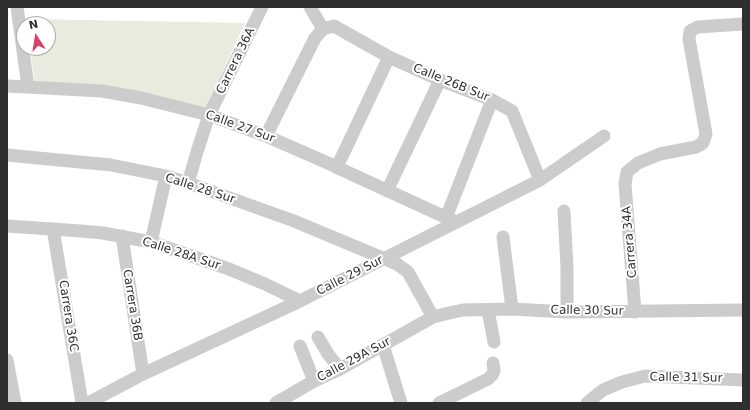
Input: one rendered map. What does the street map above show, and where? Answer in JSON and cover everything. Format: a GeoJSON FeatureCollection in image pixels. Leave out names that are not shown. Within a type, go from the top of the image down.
{"type":"FeatureCollection","features":[{"type":"Feature","properties":{"kind":"street"},"geometry":{"type":"LineString","coordinates":[[17,7],[28,87]]}},
{"type":"Feature","properties":{"kind":"street","name":"Carrera 36A"},"geometry":{"type":"LineString","coordinates":[[188,183],[210,115],[262,7]]}},
{"type":"Feature","properties":{"kind":"street"},"geometry":{"type":"LineString","coordinates":[[266,136],[315,38],[323,29],[310,7]]}},
{"type":"Feature","properties":{"kind":"street","name":"Carrera 34A"},"geometry":{"type":"LineString","coordinates":[[635,312],[625,184],[626,172],[638,163],[660,154],[696,147],[703,143],[706,134],[689,39],[690,31],[698,27],[743,24]]}},
{"type":"Feature","properties":{"kind":"street","name":"Calle 26B Sur"},"geometry":{"type":"LineString","coordinates":[[323,29],[334,26],[389,57],[440,80],[492,100],[512,111],[540,180]]}},
{"type":"Feature","properties":{"kind":"street"},"geometry":{"type":"LineString","coordinates":[[337,167],[389,57]]}},
{"type":"Feature","properties":{"kind":"street"},"geometry":{"type":"LineString","coordinates":[[387,190],[440,80]]}},
{"type":"Feature","properties":{"kind":"street","name":"Calle 27 Sur"},"geometry":{"type":"LineString","coordinates":[[7,86],[102,91],[141,98],[210,115],[266,136],[451,220]]}},
{"type":"Feature","properties":{"kind":"street"},"geometry":{"type":"LineString","coordinates":[[451,220],[492,100]]}},
{"type":"Feature","properties":{"kind":"street","name":"Calle 29 Sur"},"geometry":{"type":"LineString","coordinates":[[88,403],[143,374],[300,301],[384,258],[451,220],[540,180],[604,136]]}},
{"type":"Feature","properties":{"kind":"street","name":"Calle 28 Sur"},"geometry":{"type":"LineString","coordinates":[[7,155],[111,165],[166,176],[294,221],[397,264],[408,272],[433,317]]}},
{"type":"Feature","properties":{"kind":"street"},"geometry":{"type":"LineString","coordinates":[[151,242],[166,176]]}},
{"type":"Feature","properties":{"kind":"street"},"geometry":{"type":"LineString","coordinates":[[564,211],[567,268],[567,312]]}},
{"type":"Feature","properties":{"kind":"street","name":"Calle 28A Sur"},"geometry":{"type":"LineString","coordinates":[[7,226],[88,231],[151,242],[229,269],[300,301]]}},
{"type":"Feature","properties":{"kind":"street","name":"Carrera 36C"},"geometry":{"type":"LineString","coordinates":[[53,229],[82,403]]}},
{"type":"Feature","properties":{"kind":"street","name":"Carrera 36B"},"geometry":{"type":"LineString","coordinates":[[122,236],[143,374]]}},
{"type":"Feature","properties":{"kind":"street"},"geometry":{"type":"LineString","coordinates":[[503,237],[512,309]]}},
{"type":"Feature","properties":{"kind":"street","name":"Calle 30 Sur"},"geometry":{"type":"LineString","coordinates":[[433,317],[463,310],[512,309],[567,312],[635,312],[743,310]]}},
{"type":"Feature","properties":{"kind":"street"},"geometry":{"type":"LineString","coordinates":[[488,310],[494,342]]}},
{"type":"Feature","properties":{"kind":"street","name":"Calle 29A Sur"},"geometry":{"type":"LineString","coordinates":[[276,403],[433,317]]}},
{"type":"Feature","properties":{"kind":"street"},"geometry":{"type":"LineString","coordinates":[[318,338],[340,369]]}},
{"type":"Feature","properties":{"kind":"street"},"geometry":{"type":"LineString","coordinates":[[383,345],[401,403]]}},
{"type":"Feature","properties":{"kind":"street"},"geometry":{"type":"LineString","coordinates":[[300,346],[314,381]]}},
{"type":"Feature","properties":{"kind":"street"},"geometry":{"type":"LineString","coordinates":[[307,363],[328,354]]}},
{"type":"Feature","properties":{"kind":"street"},"geometry":{"type":"LineString","coordinates":[[7,360],[15,403]]}},
{"type":"Feature","properties":{"kind":"street"},"geometry":{"type":"LineString","coordinates":[[439,403],[488,379],[492,369]]}},
{"type":"Feature","properties":{"kind":"street","name":"Calle 31 Sur"},"geometry":{"type":"LineString","coordinates":[[587,403],[603,390],[622,382],[645,376],[743,380]]}},
{"type":"Feature","properties":{"kind":"shaded area"},"geometry":{"type":"Polygon","coordinates":[[[56,20],[245,23],[204,111],[35,85],[31,56],[56,56],[56,20]]]}}]}
